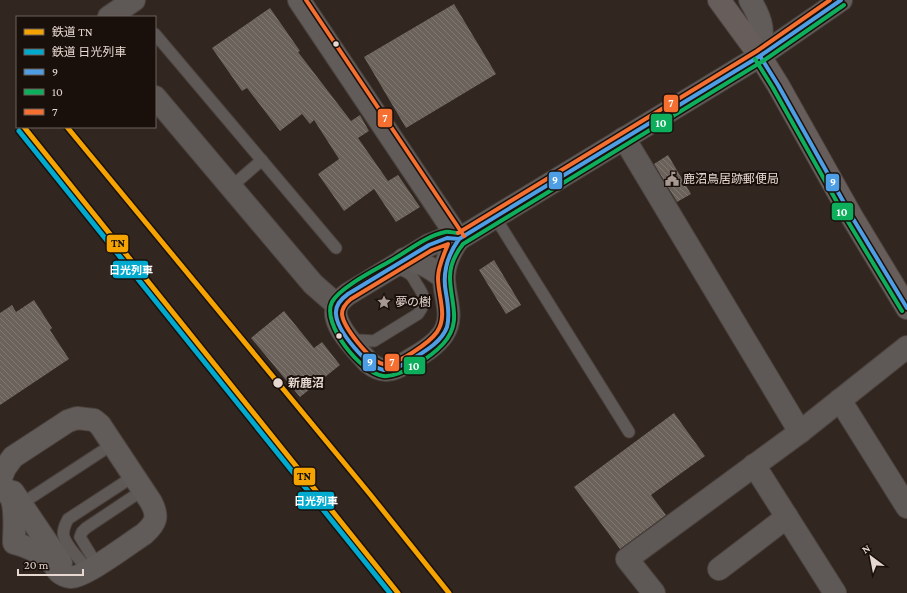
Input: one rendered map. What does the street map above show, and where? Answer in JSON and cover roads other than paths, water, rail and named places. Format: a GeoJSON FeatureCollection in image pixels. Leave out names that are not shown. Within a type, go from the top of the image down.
{"type":"FeatureCollection","features":[{"type":"Feature","properties":{"kind":"highway"},"geometry":{"type":"LineString","coordinates":[[719,0],[760,56],[778,85],[852,217],[907,308]]}},
{"type":"Feature","properties":{"kind":"street"},"geometry":{"type":"LineString","coordinates":[[110,16],[134,0]]}},
{"type":"Feature","properties":{"kind":"street"},"geometry":{"type":"LineString","coordinates":[[299,0],[459,239]]}},
{"type":"Feature","properties":{"kind":"street"},"geometry":{"type":"LineString","coordinates":[[750,0],[759,17],[763,32],[760,56]]}},
{"type":"Feature","properties":{"kind":"street"},"geometry":{"type":"LineString","coordinates":[[459,239],[447,238],[429,245],[348,294],[337,305],[336,313],[338,325],[368,362],[374,367],[390,370],[397,368],[428,349],[443,334],[448,325],[449,309],[444,278],[446,265],[451,250],[459,239],[760,56],[841,0]]}},
{"type":"Feature","properties":{"kind":"street"},"geometry":{"type":"LineString","coordinates":[[156,98],[313,284],[337,305]]}},
{"type":"Feature","properties":{"kind":"street"},"geometry":{"type":"LineString","coordinates":[[624,138],[800,432]]}},
{"type":"Feature","properties":{"kind":"street"},"geometry":{"type":"LineString","coordinates":[[397,263],[416,261],[427,266],[444,278]]}},
{"type":"Feature","properties":{"kind":"street"},"geometry":{"type":"LineString","coordinates":[[654,593],[627,559],[800,432],[907,347]]}},
{"type":"Feature","properties":{"kind":"street"},"geometry":{"type":"LineString","coordinates":[[840,400],[907,507]]}},
{"type":"Feature","properties":{"kind":"street"},"geometry":{"type":"LineString","coordinates":[[17,507],[7,547],[28,547],[54,564],[60,573],[70,577],[79,575],[93,568],[144,534],[151,527],[156,518],[155,510],[113,444],[100,425],[94,420],[78,418],[68,421],[14,457],[2,474],[0,480],[3,488],[17,507],[62,563],[69,567],[93,568]]}},
{"type":"Feature","properties":{"kind":"street"},"geometry":{"type":"LineString","coordinates":[[754,465],[835,593]]}},
{"type":"Feature","properties":{"kind":"street"},"geometry":{"type":"LineString","coordinates":[[719,569],[787,517]]}},
{"type":"Feature","properties":{"kind":"lane"},"geometry":{"type":"LineString","coordinates":[[156,35],[336,248]]}},
{"type":"Feature","properties":{"kind":"lane"},"geometry":{"type":"LineString","coordinates":[[231,187],[262,160]]}},
{"type":"Feature","properties":{"kind":"lane"},"geometry":{"type":"LineString","coordinates":[[495,217],[629,432]]}},
{"type":"Feature","properties":{"kind":"lane"},"geometry":{"type":"LineString","coordinates":[[347,336],[358,340],[374,341],[418,314],[421,310],[424,305],[424,297],[411,275],[397,263]]}},
{"type":"Feature","properties":{"kind":"lane"},"geometry":{"type":"LineString","coordinates":[[17,507],[113,444]]}},
{"type":"Feature","properties":{"kind":"lane"},"geometry":{"type":"LineString","coordinates":[[93,568],[78,558],[64,537],[64,528],[68,519],[138,483]]}},
{"type":"Feature","properties":{"kind":"lane"},"geometry":{"type":"LineString","coordinates":[[93,568],[80,537],[82,532],[138,483]]}},
{"type":"Feature","properties":{"kind":"rail line","name":"TN"},"geometry":{"type":"LineString","coordinates":[[25,128],[398,593]]}},
{"type":"Feature","properties":{"kind":"rail line","name":"TN"},"geometry":{"type":"LineString","coordinates":[[68,128],[369,493],[449,593]]}},
{"type":"Feature","properties":{"kind":"rail line","name":"日光列車"},"geometry":{"type":"LineString","coordinates":[[19,131],[390,593]]}},
{"type":"Feature","properties":{"kind":"place","name":"鹿沼鳥居跡郵便局"},"geometry":{"type":"Point","coordinates":[672,179]}},
{"type":"Feature","properties":{"kind":"place","name":"夢の樹"},"geometry":{"type":"Point","coordinates":[384,302]}},
{"type":"Feature","properties":{"kind":"place","name":"新鹿沼"},"geometry":{"type":"Point","coordinates":[278,383]}}]}
